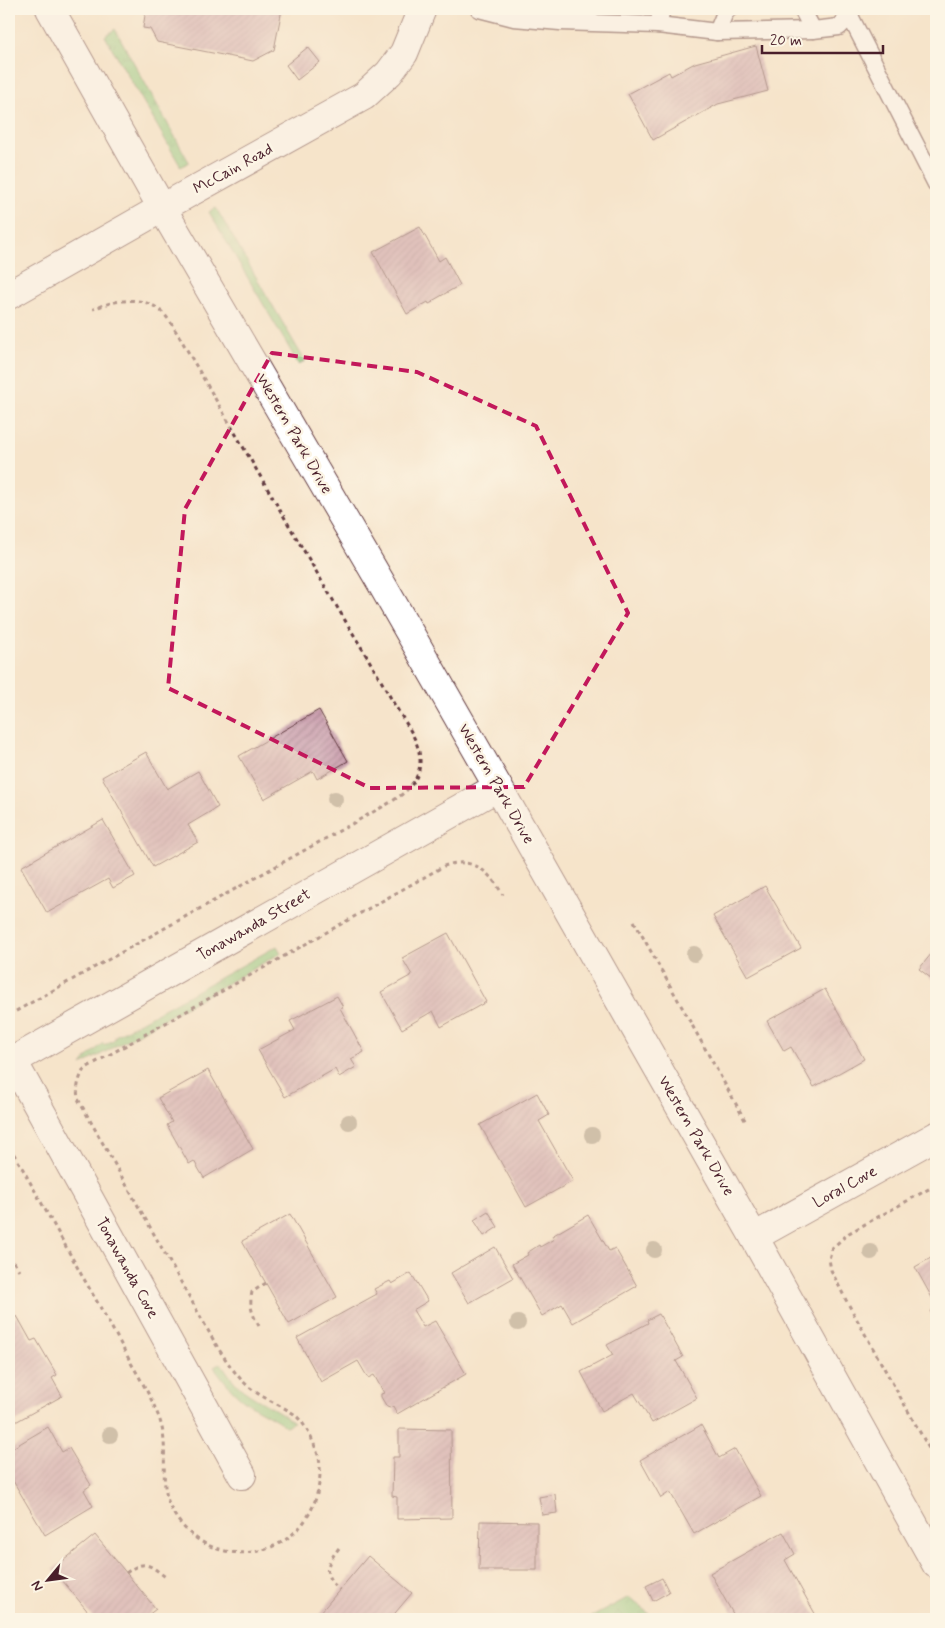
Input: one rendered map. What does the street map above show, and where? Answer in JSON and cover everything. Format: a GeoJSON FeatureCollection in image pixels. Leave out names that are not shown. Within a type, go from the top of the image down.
{"type":"FeatureCollection","features":[{"type":"Feature","properties":{"kind":"street","name":"McCain Road"},"geometry":{"type":"LineString","coordinates":[[9,294],[364,96],[389,74],[404,53],[422,9]]}},
{"type":"Feature","properties":{"kind":"street","name":"Western Park Drive"},"geometry":{"type":"LineString","coordinates":[[54,11],[162,208],[498,787],[754,1237],[936,1564]]}},
{"type":"Feature","properties":{"kind":"street","name":"Tonawanda Street"},"geometry":{"type":"LineString","coordinates":[[11,1062],[498,787]]}},
{"type":"Feature","properties":{"kind":"street","name":"Tonawanda Cove"},"geometry":{"type":"LineString","coordinates":[[11,1062],[242,1475]]}},
{"type":"Feature","properties":{"kind":"street","name":"Loral Cove"},"geometry":{"type":"LineString","coordinates":[[754,1237],[936,1136]]}},
{"type":"Feature","properties":{"kind":"lane"},"geometry":{"type":"LineString","coordinates":[[479,9],[514,18],[560,22],[660,17],[717,32],[813,30],[839,26],[851,13],[936,184]]}},
{"type":"Feature","properties":{"kind":"lane"},"geometry":{"type":"LineString","coordinates":[[717,32],[728,9]]}},
{"type":"Feature","properties":{"kind":"lane"},"geometry":{"type":"LineString","coordinates":[[802,9],[813,30]]}},
{"type":"Feature","properties":{"kind":"path"},"geometry":{"type":"LineString","coordinates":[[9,1015],[366,816],[402,794],[412,786],[418,777],[420,763],[412,735],[179,336],[164,314],[154,306],[128,300],[109,303],[93,309]]}},
{"type":"Feature","properties":{"kind":"path"},"geometry":{"type":"LineString","coordinates":[[9,1147],[124,1349],[159,1417],[165,1445],[163,1476],[166,1496],[172,1511],[186,1530],[196,1539],[214,1548],[244,1554],[271,1548],[294,1533],[311,1512],[320,1480],[320,1460],[315,1446],[308,1431],[301,1422],[294,1415],[254,1391],[245,1383],[218,1348],[78,1098],[78,1081],[84,1069],[444,866],[455,862],[474,865],[485,870],[503,895]]}},
{"type":"Feature","properties":{"kind":"path"},"geometry":{"type":"LineString","coordinates":[[634,920],[746,1122]]}},
{"type":"Feature","properties":{"kind":"path"},"geometry":{"type":"LineString","coordinates":[[936,1184],[849,1233],[832,1248],[829,1259],[846,1300],[936,1461]]}},
{"type":"Feature","properties":{"kind":"path"},"geometry":{"type":"LineString","coordinates":[[9,1255],[19,1270]]}},
{"type":"Feature","properties":{"kind":"path"},"geometry":{"type":"LineString","coordinates":[[259,1326],[251,1312],[250,1302],[252,1292],[266,1283]]}},
{"type":"Feature","properties":{"kind":"path"},"geometry":{"type":"LineString","coordinates":[[339,1548],[329,1561],[327,1568],[328,1576],[332,1583],[340,1590]]}},
{"type":"Feature","properties":{"kind":"path"},"geometry":{"type":"LineString","coordinates":[[126,1572],[140,1564],[148,1564],[167,1578]]}},
{"type":"Feature","properties":{"kind":"highlighted area"},"geometry":{"type":"Polygon","coordinates":[[[272,353],[417,372],[536,426],[628,613],[524,787],[370,788],[168,688],[185,509],[272,353]]]}},
{"type":"Feature","properties":{"kind":"green space"},"geometry":{"type":"Polygon","coordinates":[[[115,29],[189,162],[181,167],[105,36],[115,29]]]}},
{"type":"Feature","properties":{"kind":"green space"},"geometry":{"type":"Polygon","coordinates":[[[216,208],[305,361],[299,365],[209,212],[216,208]]]}},
{"type":"Feature","properties":{"kind":"green space"},"geometry":{"type":"Polygon","coordinates":[[[277,946],[281,953],[82,1065],[103,1043],[104,1045],[115,1039],[115,1036],[277,946]]]}},
{"type":"Feature","properties":{"kind":"green space"},"geometry":{"type":"Polygon","coordinates":[[[221,1363],[243,1390],[293,1422],[287,1427],[241,1398],[228,1386],[214,1367],[221,1363]]]}},
{"type":"Feature","properties":{"kind":"green space"},"geometry":{"type":"Polygon","coordinates":[[[629,1597],[655,1619],[588,1619],[629,1597]]]}},
{"type":"Feature","properties":{"kind":"building"},"geometry":{"type":"Polygon","coordinates":[[[146,9],[282,9],[274,50],[253,61],[157,42],[150,29],[143,28],[146,9]]]}},
{"type":"Feature","properties":{"kind":"building"},"geometry":{"type":"Polygon","coordinates":[[[756,46],[768,91],[718,104],[653,140],[628,94],[669,72],[671,76],[695,63],[756,46]]]}},
{"type":"Feature","properties":{"kind":"building"},"geometry":{"type":"Polygon","coordinates":[[[308,47],[320,62],[297,80],[286,65],[308,47]]]}},
{"type":"Feature","properties":{"kind":"building"},"geometry":{"type":"Polygon","coordinates":[[[420,227],[439,261],[445,257],[460,285],[433,302],[429,304],[428,302],[407,314],[373,252],[420,227]]]}},
{"type":"Feature","properties":{"kind":"building"},"geometry":{"type":"Polygon","coordinates":[[[319,710],[348,761],[317,779],[313,771],[264,799],[239,756],[319,710]]]}},
{"type":"Feature","properties":{"kind":"building"},"geometry":{"type":"Polygon","coordinates":[[[146,752],[167,789],[198,771],[218,807],[188,825],[198,842],[153,867],[102,777],[146,752]]]}},
{"type":"Feature","properties":{"kind":"building"},"geometry":{"type":"Polygon","coordinates":[[[103,820],[135,876],[113,888],[108,879],[47,913],[21,867],[103,820]]]}},
{"type":"Feature","properties":{"kind":"building"},"geometry":{"type":"Polygon","coordinates":[[[765,886],[801,948],[748,977],[713,916],[765,886]]]}},
{"type":"Feature","properties":{"kind":"building"},"geometry":{"type":"Polygon","coordinates":[[[448,933],[486,1002],[441,1027],[433,1011],[402,1029],[381,992],[412,975],[402,958],[448,933]]]}},
{"type":"Feature","properties":{"kind":"building"},"geometry":{"type":"Polygon","coordinates":[[[936,948],[936,982],[919,969],[936,948]]]}},
{"type":"Feature","properties":{"kind":"building"},"geometry":{"type":"Polygon","coordinates":[[[825,989],[864,1059],[814,1087],[791,1047],[784,1051],[767,1021],[825,989]]]}},
{"type":"Feature","properties":{"kind":"building"},"geometry":{"type":"Polygon","coordinates":[[[337,996],[343,1007],[340,1008],[364,1052],[351,1059],[356,1067],[339,1077],[335,1069],[285,1097],[258,1050],[295,1030],[290,1021],[337,996]]]}},
{"type":"Feature","properties":{"kind":"building"},"geometry":{"type":"Polygon","coordinates":[[[208,1070],[253,1149],[204,1178],[194,1161],[189,1164],[167,1125],[172,1122],[158,1098],[208,1070]]]}},
{"type":"Feature","properties":{"kind":"building"},"geometry":{"type":"Polygon","coordinates":[[[537,1093],[549,1115],[539,1121],[573,1181],[526,1207],[480,1125],[537,1093]]]}},
{"type":"Feature","properties":{"kind":"building"},"geometry":{"type":"Polygon","coordinates":[[[488,1211],[498,1227],[484,1236],[474,1220],[488,1211]]]}},
{"type":"Feature","properties":{"kind":"building"},"geometry":{"type":"Polygon","coordinates":[[[290,1214],[337,1297],[289,1324],[242,1241],[290,1214]]]}},
{"type":"Feature","properties":{"kind":"building"},"geometry":{"type":"Polygon","coordinates":[[[588,1215],[609,1251],[615,1248],[637,1286],[573,1323],[562,1304],[542,1316],[512,1264],[528,1255],[527,1253],[539,1245],[540,1247],[554,1239],[552,1236],[588,1215]]]}},
{"type":"Feature","properties":{"kind":"building"},"geometry":{"type":"Polygon","coordinates":[[[495,1247],[513,1278],[469,1303],[451,1273],[495,1247]]]}},
{"type":"Feature","properties":{"kind":"building"},"geometry":{"type":"Polygon","coordinates":[[[936,1255],[936,1305],[915,1267],[936,1255]]]}},
{"type":"Feature","properties":{"kind":"building"},"geometry":{"type":"Polygon","coordinates":[[[411,1273],[428,1301],[413,1310],[423,1327],[435,1321],[466,1374],[397,1414],[393,1406],[387,1407],[381,1397],[381,1394],[384,1393],[374,1375],[368,1378],[358,1361],[321,1382],[297,1338],[377,1294],[374,1289],[390,1281],[392,1284],[411,1273]]]}},
{"type":"Feature","properties":{"kind":"building"},"geometry":{"type":"Polygon","coordinates":[[[936,1308],[936,1322],[930,1311],[936,1308]]]}},
{"type":"Feature","properties":{"kind":"building"},"geometry":{"type":"Polygon","coordinates":[[[659,1314],[683,1357],[676,1361],[697,1398],[652,1423],[634,1393],[602,1411],[581,1372],[613,1355],[607,1345],[648,1323],[647,1320],[659,1314]]]}},
{"type":"Feature","properties":{"kind":"building"},"geometry":{"type":"Polygon","coordinates":[[[17,1316],[31,1341],[36,1339],[57,1375],[52,1378],[62,1396],[12,1424],[9,1419],[9,1321],[17,1316]]]}},
{"type":"Feature","properties":{"kind":"building"},"geometry":{"type":"Polygon","coordinates":[[[701,1425],[719,1458],[735,1449],[761,1496],[694,1534],[670,1492],[661,1498],[640,1460],[701,1425]]]}},
{"type":"Feature","properties":{"kind":"building"},"geometry":{"type":"Polygon","coordinates":[[[48,1427],[62,1452],[69,1448],[91,1485],[84,1490],[93,1506],[45,1535],[9,1474],[9,1450],[48,1427]]]}},
{"type":"Feature","properties":{"kind":"building"},"geometry":{"type":"Polygon","coordinates":[[[399,1429],[451,1430],[452,1518],[397,1519],[397,1497],[392,1496],[393,1457],[399,1457],[399,1429]]]}},
{"type":"Feature","properties":{"kind":"building"},"geometry":{"type":"Polygon","coordinates":[[[555,1494],[557,1513],[542,1515],[539,1497],[555,1494]]]}},
{"type":"Feature","properties":{"kind":"building"},"geometry":{"type":"Polygon","coordinates":[[[480,1521],[537,1522],[537,1570],[479,1570],[480,1521]]]}},
{"type":"Feature","properties":{"kind":"building"},"geometry":{"type":"Polygon","coordinates":[[[783,1532],[795,1554],[785,1560],[818,1619],[736,1619],[710,1573],[783,1532]]]}},
{"type":"Feature","properties":{"kind":"building"},"geometry":{"type":"Polygon","coordinates":[[[95,1535],[156,1609],[143,1619],[94,1619],[53,1569],[95,1535]]]}},
{"type":"Feature","properties":{"kind":"building"},"geometry":{"type":"Polygon","coordinates":[[[368,1556],[412,1593],[390,1619],[315,1619],[368,1556]]]}},
{"type":"Feature","properties":{"kind":"building"},"geometry":{"type":"Polygon","coordinates":[[[662,1578],[669,1592],[653,1601],[646,1586],[662,1578]]]}}]}
